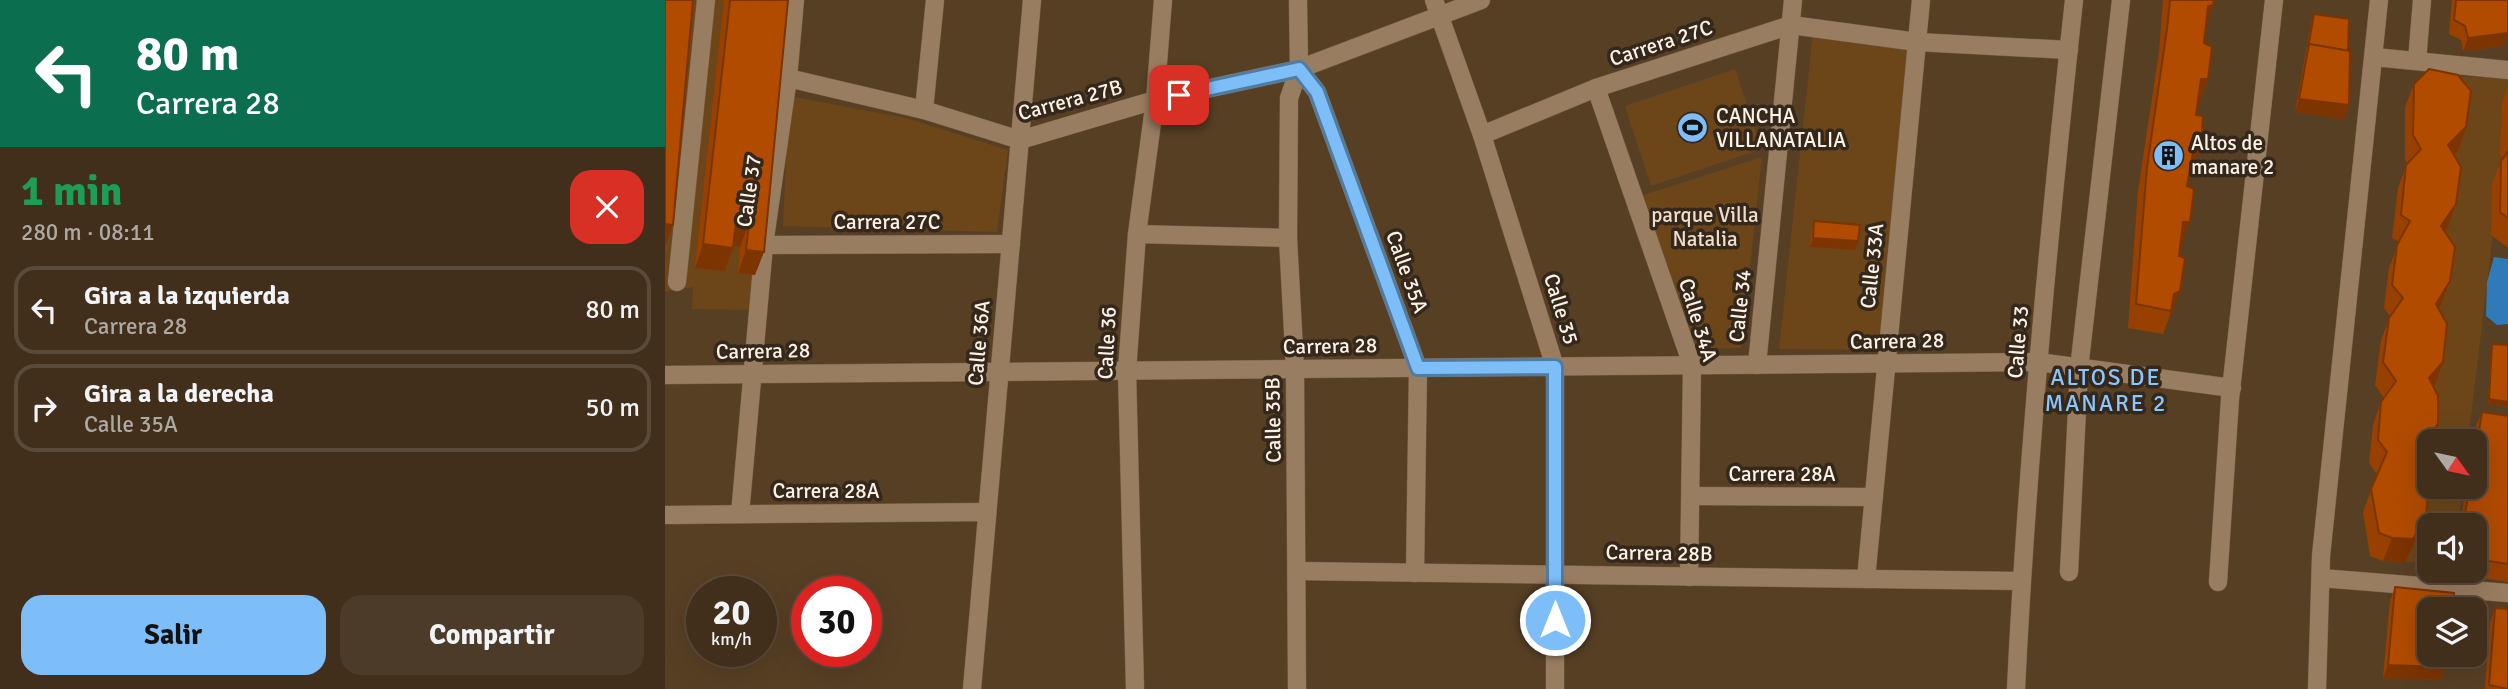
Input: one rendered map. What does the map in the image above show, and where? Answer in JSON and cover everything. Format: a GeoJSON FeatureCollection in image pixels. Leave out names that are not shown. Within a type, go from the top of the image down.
{"type":"FeatureCollection","features":[{"type":"Feature","properties":{"kind":"street"},"geometry":{"type":"LineString","coordinates":[[677,282],[706,0]]}},
{"type":"Feature","properties":{"kind":"street","name":"Calle 37"},"geometry":{"type":"LineString","coordinates":[[740,514],[764,245],[788,79],[795,0]]}},
{"type":"Feature","properties":{"kind":"street"},"geometry":{"type":"LineString","coordinates":[[924,110],[935,0]]}},
{"type":"Feature","properties":{"kind":"street","name":"Calle 36A"},"geometry":{"type":"LineString","coordinates":[[972,689],[1032,0]]}},
{"type":"Feature","properties":{"kind":"street","name":"Calle 36"},"geometry":{"type":"LineString","coordinates":[[1135,689],[1127,370],[1137,234],[1155,100],[1163,0]]}},
{"type":"Feature","properties":{"kind":"street"},"geometry":{"type":"LineString","coordinates":[[1298,0],[1299,69]]}},
{"type":"Feature","properties":{"kind":"street","name":"Carrera 27B"},"geometry":{"type":"LineString","coordinates":[[788,79],[924,110],[1020,140],[1155,100],[1299,69],[1437,8],[1481,0]]}},
{"type":"Feature","properties":{"kind":"street","name":"Calle 34"},"geometry":{"type":"LineString","coordinates":[[1757,365],[1793,0]]}},
{"type":"Feature","properties":{"kind":"street","name":"Calle 33A"},"geometry":{"type":"LineString","coordinates":[[1866,579],[1921,0]]}},
{"type":"Feature","properties":{"kind":"street","name":"Calle 33"},"geometry":{"type":"LineString","coordinates":[[2016,689],[2021,581],[2038,362],[2074,0]]}},
{"type":"Feature","properties":{"kind":"street"},"geometry":{"type":"LineString","coordinates":[[2069,572],[2079,369],[2121,0]]}},
{"type":"Feature","properties":{"kind":"street"},"geometry":{"type":"LineString","coordinates":[[2218,582],[2232,388],[2274,0]]}},
{"type":"Feature","properties":{"kind":"street"},"geometry":{"type":"LineString","coordinates":[[2317,689],[2321,578],[2379,0]]}},
{"type":"Feature","properties":{"kind":"street"},"geometry":{"type":"LineString","coordinates":[[2417,61],[2422,0]]}},
{"type":"Feature","properties":{"kind":"street","name":"Calle 35"},"geometry":{"type":"LineString","coordinates":[[1437,8],[1482,135],[1555,367],[1555,689]]}},
{"type":"Feature","properties":{"kind":"street","name":"Carrera 27C"},"geometry":{"type":"LineString","coordinates":[[1482,135],[1596,88],[1791,25],[1917,41],[2069,50]]}},
{"type":"Feature","properties":{"kind":"street"},"geometry":{"type":"LineString","coordinates":[[2374,57],[2508,70]]}},
{"type":"Feature","properties":{"kind":"street","name":"Calle 35B"},"geometry":{"type":"LineString","coordinates":[[1297,689],[1295,369],[1288,238],[1289,98],[1299,69]]}},
{"type":"Feature","properties":{"kind":"street","name":"Calle 35A"},"geometry":{"type":"LineString","coordinates":[[1299,69],[1317,92],[1418,368],[1415,573]]}},
{"type":"Feature","properties":{"kind":"street","name":"Calle 34A"},"geometry":{"type":"LineString","coordinates":[[1596,88],[1692,365],[1689,577]]}},
{"type":"Feature","properties":{"kind":"street"},"geometry":{"type":"LineString","coordinates":[[1137,234],[1288,238]]}},
{"type":"Feature","properties":{"kind":"street","name":"Carrera 27C"},"geometry":{"type":"LineString","coordinates":[[764,245],[1011,244]]}},
{"type":"Feature","properties":{"kind":"street","name":"Carrera 28"},"geometry":{"type":"LineString","coordinates":[[665,375],[2038,362],[2232,388]]}},
{"type":"Feature","properties":{"kind":"street","name":"Carrera 28A"},"geometry":{"type":"LineString","coordinates":[[1691,496],[1874,497]]}},
{"type":"Feature","properties":{"kind":"street","name":"Carrera 28A"},"geometry":{"type":"LineString","coordinates":[[665,515],[987,512]]}},
{"type":"Feature","properties":{"kind":"street","name":"Carrera 28B"},"geometry":{"type":"LineString","coordinates":[[1297,572],[2021,581]]}},
{"type":"Feature","properties":{"kind":"street"},"geometry":{"type":"LineString","coordinates":[[2321,578],[2508,593]]}},
{"type":"Feature","properties":{"kind":"green space"},"geometry":{"type":"Polygon","coordinates":[[[665,0],[783,0],[752,310],[692,309],[693,287],[665,292],[665,0]]]}},
{"type":"Feature","properties":{"kind":"green space"},"geometry":{"type":"Polygon","coordinates":[[[1813,32],[1914,40],[1894,350],[1779,349],[1813,32]]]}},
{"type":"Feature","properties":{"kind":"green space","name":"CANCHA VILLANATALIA"},"geometry":{"type":"Polygon","coordinates":[[[1735,69],[1762,149],[1651,186],[1625,106],[1735,69]]]}},
{"type":"Feature","properties":{"kind":"green space"},"geometry":{"type":"Polygon","coordinates":[[[2453,76],[2508,79],[2508,110],[2469,429],[2418,429],[2453,76]]]}},
{"type":"Feature","properties":{"kind":"green space"},"geometry":{"type":"Polygon","coordinates":[[[789,96],[906,118],[1008,150],[997,232],[783,226],[789,96]]]}},
{"type":"Feature","properties":{"kind":"green space","name":"parque Villa Natalia"},"geometry":{"type":"Polygon","coordinates":[[[1762,157],[1741,348],[1698,349],[1641,196],[1762,157]]]}},
{"type":"Feature","properties":{"kind":"green space"},"geometry":{"type":"Polygon","coordinates":[[[2417,440],[2417,499],[2461,499],[2460,513],[2417,513],[2417,562],[2405,562],[2417,440]]]}},
{"type":"Feature","properties":{"kind":"water"},"geometry":{"type":"Polygon","coordinates":[[[2494,257],[2508,259],[2508,324],[2497,325],[2486,316],[2487,282],[2494,257]]]}},
{"type":"Feature","properties":{"kind":"building"},"geometry":{"type":"Polygon","coordinates":[[[665,0],[693,0],[673,225],[665,224],[665,0]]]}},
{"type":"Feature","properties":{"kind":"building"},"geometry":{"type":"Polygon","coordinates":[[[730,0],[788,0],[764,252],[746,250],[749,223],[736,222],[733,248],[703,244],[730,0]]]}},
{"type":"Feature","properties":{"kind":"building","name":"Altos de manare 2"},"geometry":{"type":"Polygon","coordinates":[[[2170,0],[2214,0],[2213,5],[2208,6],[2204,43],[2212,47],[2208,79],[2201,79],[2196,115],[2203,116],[2201,148],[2193,152],[2187,186],[2194,189],[2190,222],[2183,222],[2179,256],[2185,258],[2180,291],[2174,294],[2171,311],[2136,304],[2147,167],[2170,0]]]}},
{"type":"Feature","properties":{"kind":"building"},"geometry":{"type":"Polygon","coordinates":[[[2456,0],[2508,0],[2508,33],[2468,38],[2465,26],[2454,20],[2456,0]]]}},
{"type":"Feature","properties":{"kind":"building"},"geometry":{"type":"Polygon","coordinates":[[[2314,14],[2349,19],[2348,51],[2309,44],[2308,48],[2314,14]]]}},
{"type":"Feature","properties":{"kind":"building"},"geometry":{"type":"Polygon","coordinates":[[[2309,44],[2350,51],[2349,105],[2299,99],[2309,44]]]}},
{"type":"Feature","properties":{"kind":"building"},"geometry":{"type":"Polygon","coordinates":[[[2429,69],[2458,75],[2471,91],[2466,127],[2448,145],[2461,167],[2456,204],[2441,226],[2455,247],[2450,281],[2436,304],[2447,324],[2443,362],[2429,378],[2438,396],[2438,423],[2435,429],[2417,429],[2417,499],[2427,499],[2426,513],[2417,513],[2417,532],[2413,539],[2392,538],[2379,533],[2371,489],[2387,452],[2378,440],[2381,402],[2396,381],[2383,362],[2389,318],[2403,298],[2392,285],[2397,245],[2410,221],[2401,215],[2406,165],[2421,149],[2413,135],[2414,84],[2429,69]]]}},
{"type":"Feature","properties":{"kind":"building"},"geometry":{"type":"Polygon","coordinates":[[[2508,152],[2508,218],[2500,212],[2501,161],[2508,152]]]}},
{"type":"Feature","properties":{"kind":"building"},"geometry":{"type":"Polygon","coordinates":[[[1814,221],[1860,225],[1858,241],[1813,238],[1814,221]]]}},
{"type":"Feature","properties":{"kind":"building"},"geometry":{"type":"Polygon","coordinates":[[[2492,344],[2508,345],[2508,402],[2489,399],[2492,344]]]}},
{"type":"Feature","properties":{"kind":"building"},"geometry":{"type":"Polygon","coordinates":[[[2482,412],[2508,416],[2508,564],[2487,561],[2487,513],[2465,513],[2468,499],[2487,499],[2487,429],[2479,429],[2482,412]]]}},
{"type":"Feature","properties":{"kind":"building"},"geometry":{"type":"Polygon","coordinates":[[[2395,587],[2454,593],[2454,597],[2417,597],[2417,666],[2388,665],[2395,587]]]}},
{"type":"Feature","properties":{"kind":"building"},"geometry":{"type":"Polygon","coordinates":[[[2495,608],[2508,609],[2508,689],[2489,685],[2495,608]]]}},
{"type":"Feature","properties":{"kind":"place","name":"CANCHA VILLANATALIA"},"geometry":{"type":"Point","coordinates":[1693,128]}},
{"type":"Feature","properties":{"kind":"place","name":"Altos de manare 2"},"geometry":{"type":"Point","coordinates":[2168,155]}},
{"type":"Feature","properties":{"kind":"district","name":"ALTOS DE MANARE 2"},"geometry":{"type":"Point","coordinates":[2106,390]}},
{"type":"Feature","properties":{"kind":"route"},"geometry":{"type":"LineString","coordinates":[[1179,95],[1299,69],[1317,92],[1418,368],[1555,367],[1555,620]]}}]}
